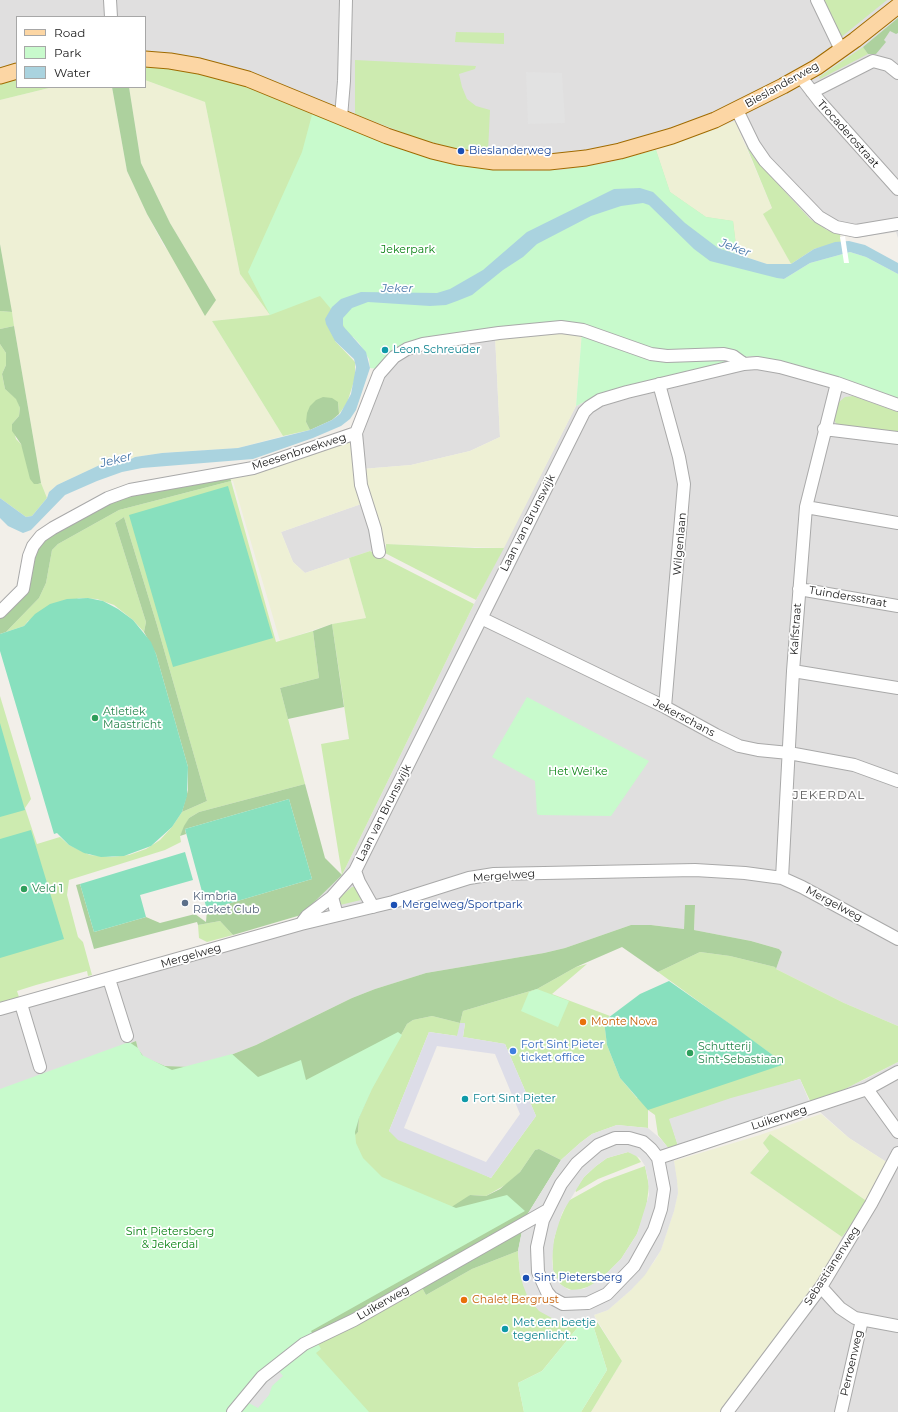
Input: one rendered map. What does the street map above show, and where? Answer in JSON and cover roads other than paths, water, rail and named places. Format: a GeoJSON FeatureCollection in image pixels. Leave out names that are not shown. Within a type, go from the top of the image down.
{"type":"FeatureCollection","features":[{"type":"Feature","properties":{"kind":"main road","name":"Bieslanderweg"},"geometry":{"type":"LineString","coordinates":[[146,59],[170,61],[199,66],[242,77],[409,144],[438,153],[494,162],[530,163],[586,158],[620,151],[691,129],[737,110],[800,76],[841,50],[898,6]]}},
{"type":"Feature","properties":{"kind":"main road"},"geometry":{"type":"LineString","coordinates":[[0,76],[16,71]]}},
{"type":"Feature","properties":{"kind":"street"},"geometry":{"type":"LineString","coordinates":[[110,0],[111,16]]}},
{"type":"Feature","properties":{"kind":"street"},"geometry":{"type":"LineString","coordinates":[[341,117],[345,74],[346,0]]}},
{"type":"Feature","properties":{"kind":"street"},"geometry":{"type":"LineString","coordinates":[[817,0],[841,50]]}},
{"type":"Feature","properties":{"kind":"street"},"geometry":{"type":"LineString","coordinates":[[812,92],[873,61],[888,65],[898,73]]}},
{"type":"Feature","properties":{"kind":"street","name":"Trocaderostraat"},"geometry":{"type":"LineString","coordinates":[[800,76],[812,92],[898,189]]}},
{"type":"Feature","properties":{"kind":"street"},"geometry":{"type":"LineString","coordinates":[[737,110],[754,145],[765,161],[818,217],[836,227],[856,231],[898,224]]}},
{"type":"Feature","properties":{"kind":"street","name":"Meesenbroekweg"},"geometry":{"type":"LineString","coordinates":[[0,612],[22,589],[31,551],[41,536],[53,528],[108,498],[130,490],[253,468],[356,433],[379,374],[398,354],[422,344],[499,333],[561,327],[583,330],[651,354],[667,356],[724,354],[732,356],[744,364]]}},
{"type":"Feature","properties":{"kind":"street","name":"Laan van Brunswijk"},"geometry":{"type":"LineString","coordinates":[[301,924],[307,916],[332,897],[355,871],[586,409],[594,403],[605,399],[659,384],[744,364],[757,363],[774,366],[837,383],[898,405]]}},
{"type":"Feature","properties":{"kind":"street","name":"Kalfstraat"},"geometry":{"type":"LineString","coordinates":[[782,878],[793,671],[806,506],[824,429],[837,383]]}},
{"type":"Feature","properties":{"kind":"street","name":"Wilgenlaan"},"geometry":{"type":"LineString","coordinates":[[659,384],[679,457],[684,484],[665,707]]}},
{"type":"Feature","properties":{"kind":"street"},"geometry":{"type":"LineString","coordinates":[[824,429],[898,438]]}},
{"type":"Feature","properties":{"kind":"street"},"geometry":{"type":"LineString","coordinates":[[356,433],[361,485],[375,529],[379,552]]}},
{"type":"Feature","properties":{"kind":"street"},"geometry":{"type":"LineString","coordinates":[[806,506],[898,523]]}},
{"type":"Feature","properties":{"kind":"street","name":"Tuindersstraat"},"geometry":{"type":"LineString","coordinates":[[799,589],[898,606]]}},
{"type":"Feature","properties":{"kind":"street","name":"Jekerschans"},"geometry":{"type":"LineString","coordinates":[[481,618],[665,707],[716,736],[739,746],[758,750],[789,753],[854,765],[898,781]]}},
{"type":"Feature","properties":{"kind":"street"},"geometry":{"type":"LineString","coordinates":[[793,671],[898,688]]}},
{"type":"Feature","properties":{"kind":"street","name":"Mergelweg"},"geometry":{"type":"LineString","coordinates":[[0,1009],[301,924],[373,906],[470,878],[494,874],[695,870],[745,873],[782,878],[802,887],[898,939]]}},
{"type":"Feature","properties":{"kind":"street","name":"Laan van Brunswijk"},"geometry":{"type":"LineString","coordinates":[[355,871],[359,882],[373,906]]}},
{"type":"Feature","properties":{"kind":"street"},"geometry":{"type":"LineString","coordinates":[[332,897],[338,915]]}},
{"type":"Feature","properties":{"kind":"street"},"geometry":{"type":"LineString","coordinates":[[109,979],[127,1036]]}},
{"type":"Feature","properties":{"kind":"street"},"geometry":{"type":"LineString","coordinates":[[21,1004],[40,1068]]}},
{"type":"Feature","properties":{"kind":"street","name":"Luikerweg"},"geometry":{"type":"LineString","coordinates":[[658,1158],[867,1089],[898,1072]]}},
{"type":"Feature","properties":{"kind":"street"},"geometry":{"type":"LineString","coordinates":[[867,1089],[898,1132]]}},
{"type":"Feature","properties":{"kind":"street"},"geometry":{"type":"LineString","coordinates":[[615,1138],[637,1140],[648,1146],[658,1158],[664,1189],[661,1209],[654,1230],[634,1266],[616,1285],[600,1298],[588,1303],[570,1305],[556,1300],[547,1292],[539,1276],[537,1259],[539,1234],[546,1211],[560,1184],[577,1163],[591,1150],[604,1142],[615,1138]]}},
{"type":"Feature","properties":{"kind":"street","name":"Sebastianenweg"},"geometry":{"type":"LineString","coordinates":[[726,1412],[821,1287],[871,1204],[898,1153]]}},
{"type":"Feature","properties":{"kind":"street","name":"Luikerweg"},"geometry":{"type":"LineString","coordinates":[[233,1412],[262,1377],[304,1344],[354,1320],[546,1211]]}},
{"type":"Feature","properties":{"kind":"street","name":"Perroenweg"},"geometry":{"type":"LineString","coordinates":[[821,1287],[840,1308],[849,1315],[862,1320],[841,1412]]}},
{"type":"Feature","properties":{"kind":"street"},"geometry":{"type":"LineString","coordinates":[[862,1320],[898,1326]]}},
{"type":"Feature","properties":{"kind":"water"},"geometry":{"type":"Polygon","coordinates":[[[640,188],[653,192],[685,223],[718,248],[767,264],[791,264],[814,249],[835,242],[849,241],[865,245],[898,263],[898,274],[866,257],[850,252],[810,263],[784,279],[777,278],[710,261],[694,249],[649,205],[643,203],[621,206],[591,216],[537,244],[523,257],[503,270],[472,295],[457,301],[446,305],[430,306],[368,302],[352,308],[343,318],[343,326],[366,352],[370,368],[356,410],[350,419],[341,426],[313,438],[253,459],[142,468],[122,472],[65,495],[31,530],[23,533],[8,526],[0,518],[0,498],[26,517],[32,516],[47,498],[49,492],[57,485],[104,463],[127,461],[135,457],[162,453],[238,448],[310,430],[332,420],[340,414],[351,394],[356,367],[354,359],[335,341],[326,324],[325,319],[332,307],[341,299],[361,292],[437,293],[450,289],[483,270],[527,232],[614,189],[640,188]]]}},
{"type":"Feature","properties":{"kind":"place","name":"Bieslanderweg"},"geometry":{"type":"Point","coordinates":[461,151]}},
{"type":"Feature","properties":{"kind":"place","name":"Leon Schreuder"},"geometry":{"type":"Point","coordinates":[385,350]}},
{"type":"Feature","properties":{"kind":"place","name":"Atletiek Maastricht"},"geometry":{"type":"Point","coordinates":[95,718]}},
{"type":"Feature","properties":{"kind":"place","name":"Veld 1"},"geometry":{"type":"Point","coordinates":[24,889]}},
{"type":"Feature","properties":{"kind":"place","name":"Kimbria Racket Club"},"geometry":{"type":"Point","coordinates":[185,903]}},
{"type":"Feature","properties":{"kind":"place","name":"Mergelweg/Sportpark"},"geometry":{"type":"Point","coordinates":[394,905]}},
{"type":"Feature","properties":{"kind":"place","name":"Monte Nova"},"geometry":{"type":"Point","coordinates":[583,1022]}},
{"type":"Feature","properties":{"kind":"place","name":"Fort Sint Pieter ticket office"},"geometry":{"type":"Point","coordinates":[513,1051]}},
{"type":"Feature","properties":{"kind":"place","name":"Schutterij Sint-Sebastiaan"},"geometry":{"type":"Point","coordinates":[690,1053]}},
{"type":"Feature","properties":{"kind":"place","name":"Fort Sint Pieter"},"geometry":{"type":"Point","coordinates":[465,1099]}},
{"type":"Feature","properties":{"kind":"place","name":"Sint Pietersberg"},"geometry":{"type":"Point","coordinates":[526,1278]}},
{"type":"Feature","properties":{"kind":"place","name":"Chalet Bergrust"},"geometry":{"type":"Point","coordinates":[464,1300]}},
{"type":"Feature","properties":{"kind":"place","name":"Met een beetje tegenlicht..."},"geometry":{"type":"Point","coordinates":[505,1329]}},
{"type":"Feature","properties":{"kind":"district","name":"JEKERDAL"},"geometry":{"type":"Point","coordinates":[829,795]}},
{"type":"Feature","properties":{"kind":"water label","name":"Jeker"},"geometry":{"type":"Point","coordinates":[735,248]}},
{"type":"Feature","properties":{"kind":"water label","name":"Jeker"},"geometry":{"type":"Point","coordinates":[397,288]}},
{"type":"Feature","properties":{"kind":"water label","name":"Jeker"},"geometry":{"type":"Point","coordinates":[116,460]}},
{"type":"Feature","properties":{"kind":"park label","name":"Jekerpark"},"geometry":{"type":"Point","coordinates":[408,250]}},
{"type":"Feature","properties":{"kind":"park label","name":"Het Wei'ke"},"geometry":{"type":"Point","coordinates":[578,772]}},
{"type":"Feature","properties":{"kind":"park label","name":"Sint Pietersberg & Jekerdal"},"geometry":{"type":"Point","coordinates":[170,1238]}}]}
